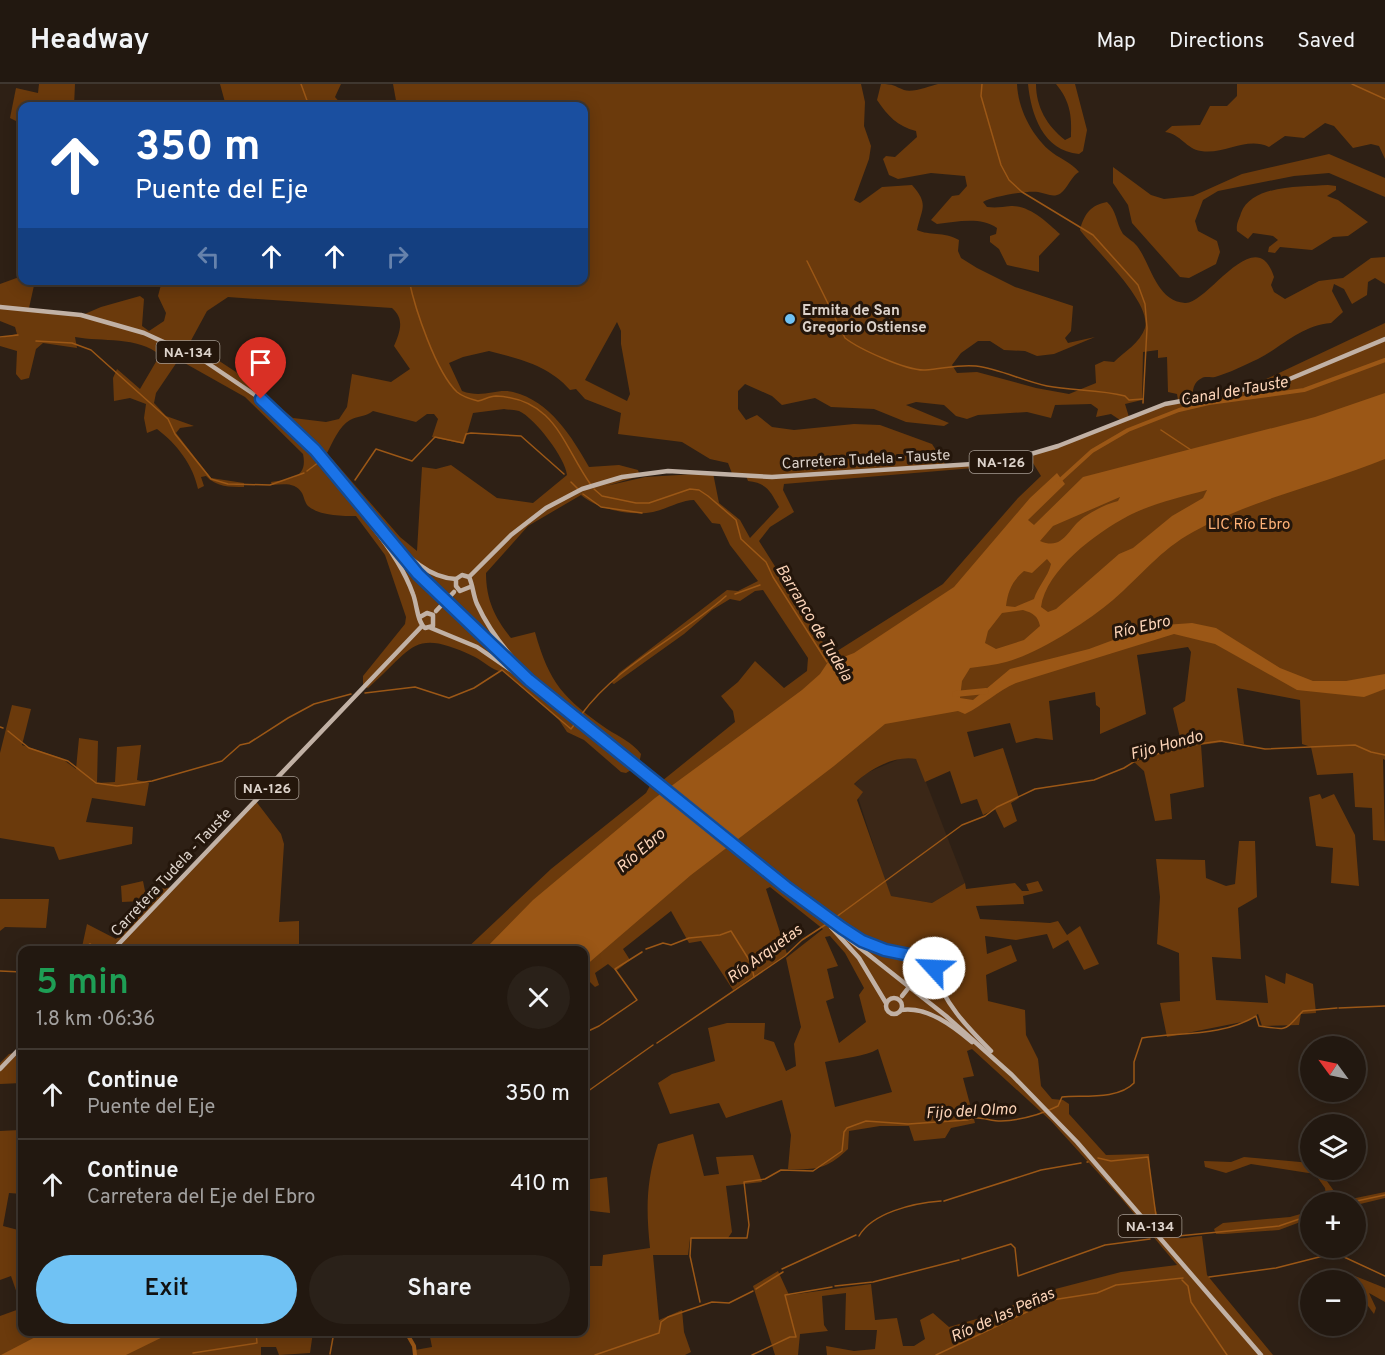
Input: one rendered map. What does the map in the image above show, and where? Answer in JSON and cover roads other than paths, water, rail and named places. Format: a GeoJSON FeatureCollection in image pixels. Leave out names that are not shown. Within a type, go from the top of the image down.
{"type":"FeatureCollection","features":[{"type":"Feature","properties":{"kind":"main road","name":"NA-134"},"geometry":{"type":"LineString","coordinates":[[0,307],[50,310],[101,320],[144,333],[188,352],[236,380],[270,406],[297,431],[449,607],[513,666],[802,902],[946,1016],[1012,1075],[1077,1142],[1261,1355]]}},
{"type":"Feature","properties":{"kind":"main road","name":"Carretera Tudela - Tauste"},"geometry":{"type":"LineString","coordinates":[[469,577],[529,520],[582,489],[622,477],[668,471],[772,477],[1004,462],[1058,446],[1165,404],[1280,383],[1385,339]]}},
{"type":"Feature","properties":{"kind":"main road"},"geometry":{"type":"LineString","coordinates":[[336,477],[413,559],[437,576],[456,579],[462,575],[469,577],[470,587],[485,619],[506,651],[563,707]]}},
{"type":"Feature","properties":{"kind":"main road"},"geometry":{"type":"LineString","coordinates":[[356,501],[399,563],[414,595],[422,627],[431,628],[467,642],[490,655],[585,726]]}},
{"type":"Feature","properties":{"kind":"main road"},"geometry":{"type":"LineString","coordinates":[[431,628],[435,623],[435,613],[456,591],[456,579]]}},
{"type":"Feature","properties":{"kind":"main road"},"geometry":{"type":"LineString","coordinates":[[456,591],[464,591],[470,587]]}},
{"type":"Feature","properties":{"kind":"main road"},"geometry":{"type":"LineString","coordinates":[[420,617],[425,613],[435,613]]}},
{"type":"Feature","properties":{"kind":"main road","name":"Carretera Tudela - Tauste"},"geometry":{"type":"LineString","coordinates":[[117,946],[422,627]]}},
{"type":"Feature","properties":{"kind":"main road"},"geometry":{"type":"LineString","coordinates":[[786,887],[862,941],[921,960],[931,961],[939,985],[956,1014],[1012,1075]]}},
{"type":"Feature","properties":{"kind":"main road"},"geometry":{"type":"LineString","coordinates":[[802,902],[848,944],[869,972],[890,1013],[901,1010],[918,1010],[953,1028],[1036,1099]]}},
{"type":"Feature","properties":{"kind":"main road"},"geometry":{"type":"LineString","coordinates":[[919,976],[917,966],[921,960]]}},
{"type":"Feature","properties":{"kind":"main road"},"geometry":{"type":"LineString","coordinates":[[901,1010],[901,998],[919,976],[928,975],[934,970]]}},
{"type":"Feature","properties":{"kind":"main road"},"geometry":{"type":"LineString","coordinates":[[886,1003],[892,997],[901,998]]}},
{"type":"Feature","properties":{"kind":"main road"},"geometry":{"type":"LineString","coordinates":[[0,1069],[18,1050]]}},
{"type":"Feature","properties":{"kind":"water"},"geometry":{"type":"Polygon","coordinates":[[[1385,393],[1385,459],[1239,510],[1193,532],[1161,555],[1102,609],[1062,636],[1019,658],[970,668],[962,681],[960,698],[973,700],[1010,669],[1089,649],[1151,626],[1192,623],[1216,628],[1280,668],[1313,681],[1346,681],[1385,674],[1385,689],[1364,697],[1297,690],[1215,644],[1174,634],[1016,683],[965,714],[958,711],[885,724],[834,766],[691,875],[588,964],[588,946],[488,946],[533,900],[655,798],[802,690],[820,674],[830,659],[836,660],[854,653],[954,587],[1030,498],[1057,473],[1065,484],[1028,520],[1034,525],[1083,477],[1315,417],[1385,393]],[[1207,490],[1136,512],[1102,532],[1062,566],[1045,593],[1041,607],[1048,612],[1056,609],[1119,554],[1133,548],[1172,516],[1203,498],[1207,490]],[[1120,497],[1053,526],[1040,541],[1055,543],[1060,541],[1084,517],[1118,501],[1120,497]],[[1047,559],[1032,573],[1024,571],[1016,579],[1009,591],[1006,606],[1015,607],[1034,599],[1051,564],[1047,559]],[[1023,610],[1002,613],[988,631],[985,643],[996,649],[1024,640],[1040,626],[1036,617],[1023,610]]]}},
{"type":"Feature","properties":{"kind":"water"},"geometry":{"type":"Polygon","coordinates":[[[37,1336],[165,1336],[126,1355],[1,1355],[37,1336]]]}},
{"type":"Feature","properties":{"kind":"waterway","name":"Barranco de Tudela"},"geometry":{"type":"LineString","coordinates":[[301,84],[308,102]]}},
{"type":"Feature","properties":{"kind":"waterway"},"geometry":{"type":"LineString","coordinates":[[982,84],[981,96],[1001,165],[1009,180],[1022,192],[1093,235],[1138,285],[1145,304],[1147,328],[1143,403]]}},
{"type":"Feature","properties":{"kind":"waterway"},"geometry":{"type":"LineString","coordinates":[[1352,84],[1385,99]]}},
{"type":"Feature","properties":{"kind":"waterway"},"geometry":{"type":"LineString","coordinates":[[807,261],[845,338],[884,359],[925,370],[976,366],[1047,386],[1106,392],[1125,396],[1129,400],[1143,399]]}},
{"type":"Feature","properties":{"kind":"waterway","name":"Barranco de Tudela"},"geometry":{"type":"LineString","coordinates":[[410,285],[421,323],[434,355],[449,383],[457,392],[478,401],[496,396],[516,399],[545,415],[556,427],[591,485]]}},
{"type":"Feature","properties":{"kind":"waterway"},"geometry":{"type":"LineString","coordinates":[[0,337],[18,335]]}},
{"type":"Feature","properties":{"kind":"waterway"},"geometry":{"type":"LineString","coordinates":[[36,341],[72,343],[91,350],[168,419],[175,434],[211,479],[228,484],[270,485],[304,473]]}},
{"type":"Feature","properties":{"kind":"waterway","name":"Canal de Tauste"},"geometry":{"type":"LineString","coordinates":[[1058,482],[1092,451],[1128,430],[1179,410],[1209,403],[1304,390],[1385,360]]}},
{"type":"Feature","properties":{"kind":"waterway"},"geometry":{"type":"LineString","coordinates":[[1161,430],[1191,450]]}},
{"type":"Feature","properties":{"kind":"waterway"},"geometry":{"type":"LineString","coordinates":[[355,480],[376,449],[412,461],[435,437],[463,443],[466,434],[471,433],[521,436],[564,474]]}},
{"type":"Feature","properties":{"kind":"waterway"},"geometry":{"type":"LineString","coordinates":[[307,471],[319,462]]}},
{"type":"Feature","properties":{"kind":"waterway"},"geometry":{"type":"LineString","coordinates":[[571,482],[578,489]]}},
{"type":"Feature","properties":{"kind":"waterway","name":"Barranco de Tudela"},"geometry":{"type":"LineString","coordinates":[[594,489],[602,496],[636,503],[649,503],[690,489],[699,490],[708,496],[736,520],[741,539],[766,562],[773,577],[827,662]]}},
{"type":"Feature","properties":{"kind":"waterway"},"geometry":{"type":"LineString","coordinates":[[583,494],[601,507],[642,513]]}},
{"type":"Feature","properties":{"kind":"waterway"},"geometry":{"type":"LineString","coordinates":[[735,594],[760,585]]}},
{"type":"Feature","properties":{"kind":"waterway"},"geometry":{"type":"LineString","coordinates":[[581,715],[596,697],[631,666],[726,596]]}},
{"type":"Feature","properties":{"kind":"waterway"},"geometry":{"type":"LineString","coordinates":[[365,693],[415,687],[449,698],[474,688],[502,670],[571,729],[574,725]]}},
{"type":"Feature","properties":{"kind":"waterway","name":"Río Ebro"},"geometry":{"type":"LineString","coordinates":[[955,694],[986,691]]}},
{"type":"Feature","properties":{"kind":"waterway"},"geometry":{"type":"LineString","coordinates":[[8,731],[29,748],[68,761],[96,783],[117,786],[152,781],[222,761],[240,745],[249,743],[314,704],[351,694]]}},
{"type":"Feature","properties":{"kind":"waterway","name":"Fijo Hondo"},"geometry":{"type":"LineString","coordinates":[[832,920],[962,825],[985,816],[997,807],[1035,789],[1094,780],[1124,768],[1140,758],[1220,741],[1265,749],[1355,745],[1385,755]]}},
{"type":"Feature","properties":{"kind":"waterway","name":"Río Arquetas"},"geometry":{"type":"LineString","coordinates":[[657,1043],[785,956],[802,940],[828,923]]}},
{"type":"Feature","properties":{"kind":"waterway"},"geometry":{"type":"LineString","coordinates":[[646,949],[663,943],[671,945],[689,938],[720,935],[731,931],[751,963],[754,977]]}},
{"type":"Feature","properties":{"kind":"waterway"},"geometry":{"type":"LineString","coordinates":[[87,946],[90,944],[93,946]]}},
{"type":"Feature","properties":{"kind":"waterway"},"geometry":{"type":"LineString","coordinates":[[588,1031],[637,1000],[615,969],[642,952]]}},
{"type":"Feature","properties":{"kind":"waterway"},"geometry":{"type":"LineString","coordinates":[[0,971],[18,972]]}},
{"type":"Feature","properties":{"kind":"waterway","name":"Fijo del Olmo"},"geometry":{"type":"LineString","coordinates":[[1339,1008],[1385,1006]]}},
{"type":"Feature","properties":{"kind":"waterway","name":"Fijo del Olmo"},"geometry":{"type":"LineString","coordinates":[[700,1302],[690,1256],[691,1238],[747,1238],[749,1225],[744,1182],[765,1179],[781,1170],[813,1171],[842,1151],[844,1132],[847,1128],[866,1121],[908,1124],[976,1118],[1016,1120],[1058,1106],[1062,1097],[1100,1096],[1127,1088],[1134,1083],[1134,1062],[1142,1038],[1215,1031],[1243,1023],[1256,1016],[1259,1026],[1286,1028],[1303,1011],[1337,1008]]}},
{"type":"Feature","properties":{"kind":"waterway","name":"Río Arquetas"},"geometry":{"type":"LineString","coordinates":[[588,1091],[653,1045]]}},
{"type":"Feature","properties":{"kind":"waterway"},"geometry":{"type":"LineString","coordinates":[[1098,1158],[1111,1161],[1148,1157],[1156,1216],[1174,1235]]}},
{"type":"Feature","properties":{"kind":"waterway"},"geometry":{"type":"LineString","coordinates":[[944,1201],[1041,1170],[1081,1163]]}},
{"type":"Feature","properties":{"kind":"waterway"},"geometry":{"type":"LineString","coordinates":[[1366,1199],[1385,1195]]}},
{"type":"Feature","properties":{"kind":"waterway"},"geometry":{"type":"LineString","coordinates":[[859,1236],[865,1228],[883,1215],[918,1204],[941,1201]]}},
{"type":"Feature","properties":{"kind":"waterway"},"geometry":{"type":"LineString","coordinates":[[1168,1237],[1279,1226],[1300,1219]]}},
{"type":"Feature","properties":{"kind":"waterway"},"geometry":{"type":"LineString","coordinates":[[782,1269],[856,1235]]}},
{"type":"Feature","properties":{"kind":"waterway"},"geometry":{"type":"LineString","coordinates":[[962,1259],[1011,1244],[1015,1248],[1018,1276],[1105,1245],[1150,1239]]}},
{"type":"Feature","properties":{"kind":"waterway","name":"Río de las Peñas"},"geometry":{"type":"LineString","coordinates":[[1209,1277],[1276,1268],[1315,1258]]}},
{"type":"Feature","properties":{"kind":"waterway","name":"Río de las Peñas"},"geometry":{"type":"LineString","coordinates":[[1346,1258],[1385,1276]]}},
{"type":"Feature","properties":{"kind":"waterway"},"geometry":{"type":"LineString","coordinates":[[835,1286],[873,1282],[959,1260]]}},
{"type":"Feature","properties":{"kind":"waterway"},"geometry":{"type":"LineString","coordinates":[[756,1289],[783,1272]]}},
{"type":"Feature","properties":{"kind":"waterway","name":"Río de las Peñas"},"geometry":{"type":"LineString","coordinates":[[936,1355],[1052,1300],[1097,1293],[1116,1285],[1183,1278]]}},
{"type":"Feature","properties":{"kind":"waterway"},"geometry":{"type":"LineString","coordinates":[[1182,1280],[1188,1286],[1191,1302],[1227,1355]]}},
{"type":"Feature","properties":{"kind":"waterway"},"geometry":{"type":"LineString","coordinates":[[752,1355],[790,1337],[796,1337],[785,1295],[832,1287]]}},
{"type":"Feature","properties":{"kind":"waterway"},"geometry":{"type":"LineString","coordinates":[[595,1355],[659,1333],[661,1322],[668,1317],[712,1302],[729,1303],[753,1291]]}},
{"type":"Feature","properties":{"kind":"waterway"},"geometry":{"type":"LineString","coordinates":[[193,1353],[257,1343],[256,1336]]}},
{"type":"Feature","properties":{"kind":"waterway"},"geometry":{"type":"LineString","coordinates":[[330,1354],[333,1336]]}},
{"type":"Feature","properties":{"kind":"waterway","name":"Río Arquetas"},"geometry":{"type":"LineString","coordinates":[[408,1336],[414,1346],[415,1355]]}},
{"type":"Feature","properties":{"kind":"place","name":"Ermita de San Gregorio Ostiense"},"geometry":{"type":"Point","coordinates":[790,319]}},
{"type":"Feature","properties":{"kind":"park label","name":"LIC Río Ebro"},"geometry":{"type":"Point","coordinates":[1249,524]}}]}
